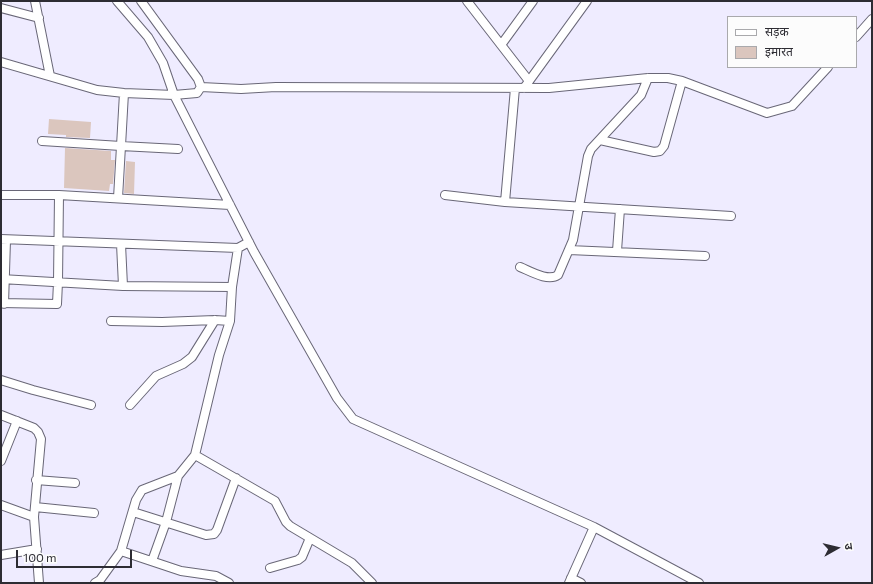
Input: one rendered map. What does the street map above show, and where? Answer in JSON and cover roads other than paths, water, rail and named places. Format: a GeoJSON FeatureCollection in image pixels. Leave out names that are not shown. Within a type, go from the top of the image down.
{"type":"FeatureCollection","features":[{"type":"Feature","properties":{"kind":"street"},"geometry":{"type":"LineString","coordinates":[[35,1],[50,76]]}},
{"type":"Feature","properties":{"kind":"street"},"geometry":{"type":"LineString","coordinates":[[117,1],[148,37],[163,63],[174,95],[249,242],[337,398],[353,419],[594,527],[699,583]]}},
{"type":"Feature","properties":{"kind":"street"},"geometry":{"type":"LineString","coordinates":[[141,1],[198,79],[199,90]]}},
{"type":"Feature","properties":{"kind":"street"},"geometry":{"type":"LineString","coordinates":[[501,45],[533,1]]}},
{"type":"Feature","properties":{"kind":"street"},"geometry":{"type":"LineString","coordinates":[[524,88],[587,1]]}},
{"type":"Feature","properties":{"kind":"street"},"geometry":{"type":"LineString","coordinates":[[472,3],[501,45],[529,81]]}},
{"type":"Feature","properties":{"kind":"street"},"geometry":{"type":"LineString","coordinates":[[1,8],[39,18]]}},
{"type":"Feature","properties":{"kind":"street"},"geometry":{"type":"LineString","coordinates":[[857,36],[872,19]]}},
{"type":"Feature","properties":{"kind":"street"},"geometry":{"type":"LineString","coordinates":[[1,62],[97,90],[124,93],[174,95],[188,94],[199,90],[276,87],[549,88],[648,78],[668,78],[682,81],[767,113],[792,106],[827,68]]}},
{"type":"Feature","properties":{"kind":"street"},"geometry":{"type":"LineString","coordinates":[[520,267],[548,278],[554,278],[558,275],[569,250],[588,156],[591,149],[641,95],[648,78]]}},
{"type":"Feature","properties":{"kind":"street"},"geometry":{"type":"LineString","coordinates":[[600,140],[654,152],[660,151],[664,146],[682,81]]}},
{"type":"Feature","properties":{"kind":"street"},"geometry":{"type":"LineString","coordinates":[[505,202],[515,88]]}},
{"type":"Feature","properties":{"kind":"street"},"geometry":{"type":"LineString","coordinates":[[118,198],[124,93]]}},
{"type":"Feature","properties":{"kind":"street"},"geometry":{"type":"LineString","coordinates":[[42,141],[178,148]]}},
{"type":"Feature","properties":{"kind":"street"},"geometry":{"type":"LineString","coordinates":[[1,195],[59,195],[230,205]]}},
{"type":"Feature","properties":{"kind":"street"},"geometry":{"type":"LineString","coordinates":[[59,195],[59,240],[57,304],[2,304],[4,240],[59,240],[121,244],[238,248],[249,242]]}},
{"type":"Feature","properties":{"kind":"street"},"geometry":{"type":"LineString","coordinates":[[445,195],[505,202],[731,216]]}},
{"type":"Feature","properties":{"kind":"street"},"geometry":{"type":"LineString","coordinates":[[617,251],[620,209]]}},
{"type":"Feature","properties":{"kind":"street"},"geometry":{"type":"LineString","coordinates":[[121,244],[123,286]]}},
{"type":"Feature","properties":{"kind":"street"},"geometry":{"type":"LineString","coordinates":[[98,582],[121,551],[136,500],[142,490],[178,476],[195,455],[219,356],[230,321],[232,287],[238,248]]}},
{"type":"Feature","properties":{"kind":"street"},"geometry":{"type":"LineString","coordinates":[[569,250],[705,256]]}},
{"type":"Feature","properties":{"kind":"street"},"geometry":{"type":"LineString","coordinates":[[3,279],[123,286],[232,287]]}},
{"type":"Feature","properties":{"kind":"street"},"geometry":{"type":"LineString","coordinates":[[130,405],[156,376],[182,364],[192,357],[216,320]]}},
{"type":"Feature","properties":{"kind":"street"},"geometry":{"type":"LineString","coordinates":[[111,321],[230,321]]}},
{"type":"Feature","properties":{"kind":"street"},"geometry":{"type":"LineString","coordinates":[[1,380],[91,405]]}},
{"type":"Feature","properties":{"kind":"street"},"geometry":{"type":"LineString","coordinates":[[1,415],[34,428],[38,432],[40,439],[34,517],[39,583]]}},
{"type":"Feature","properties":{"kind":"street"},"geometry":{"type":"LineString","coordinates":[[1,461],[17,421]]}},
{"type":"Feature","properties":{"kind":"street"},"geometry":{"type":"LineString","coordinates":[[195,455],[275,502],[286,522],[352,563],[372,583]]}},
{"type":"Feature","properties":{"kind":"street"},"geometry":{"type":"LineString","coordinates":[[152,561],[166,522],[178,476]]}},
{"type":"Feature","properties":{"kind":"street"},"geometry":{"type":"LineString","coordinates":[[133,512],[206,535],[214,534],[217,530],[236,478]]}},
{"type":"Feature","properties":{"kind":"street"},"geometry":{"type":"LineString","coordinates":[[36,480],[75,483]]}},
{"type":"Feature","properties":{"kind":"street"},"geometry":{"type":"LineString","coordinates":[[1,505],[34,517]]}},
{"type":"Feature","properties":{"kind":"street"},"geometry":{"type":"LineString","coordinates":[[35,507],[94,513]]}},
{"type":"Feature","properties":{"kind":"street"},"geometry":{"type":"LineString","coordinates":[[581,583],[570,580],[594,527]]}},
{"type":"Feature","properties":{"kind":"street"},"geometry":{"type":"LineString","coordinates":[[270,568],[298,560],[302,557],[310,538]]}},
{"type":"Feature","properties":{"kind":"street"},"geometry":{"type":"LineString","coordinates":[[1,555],[37,549]]}},
{"type":"Feature","properties":{"kind":"street"},"geometry":{"type":"LineString","coordinates":[[121,551],[181,571],[216,576],[229,583]]}}]}
